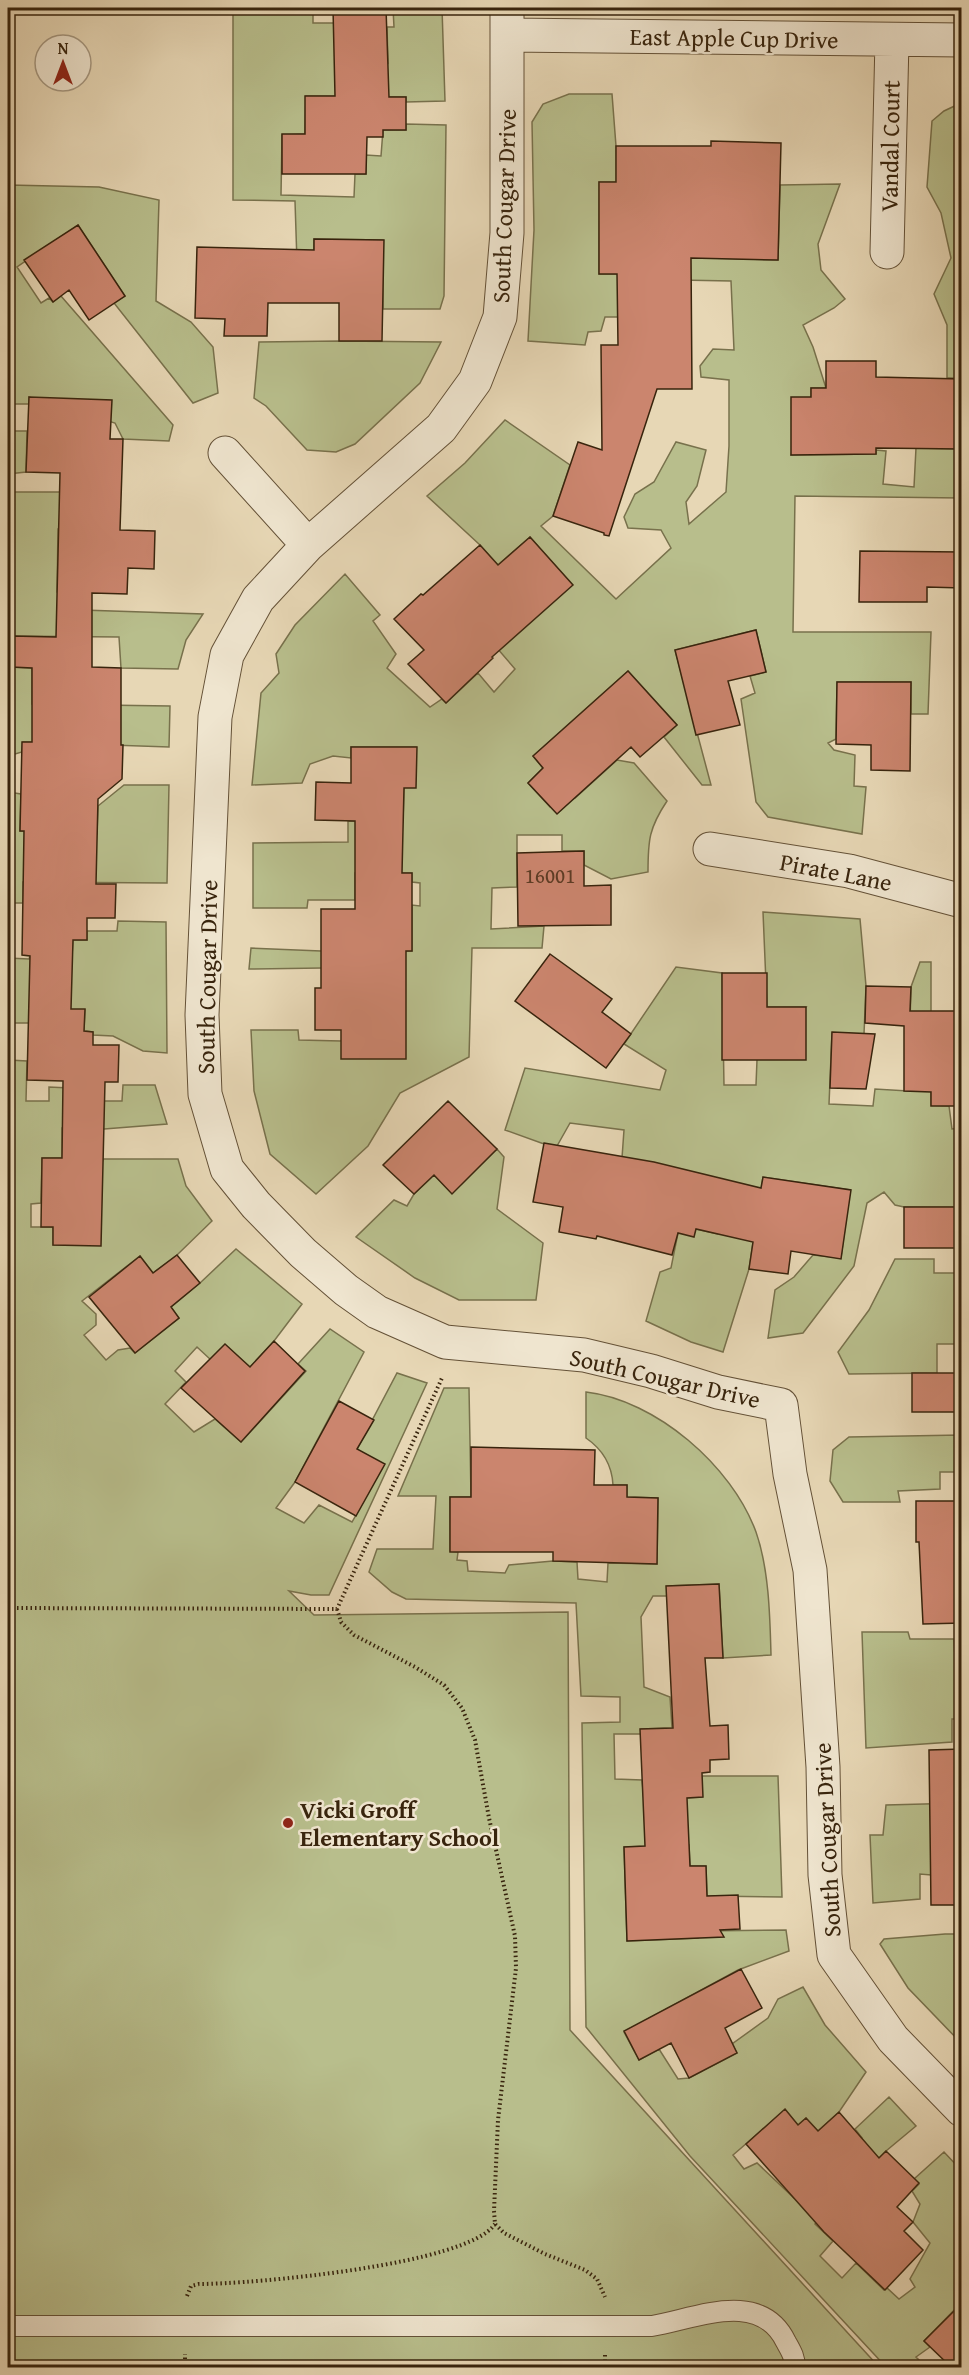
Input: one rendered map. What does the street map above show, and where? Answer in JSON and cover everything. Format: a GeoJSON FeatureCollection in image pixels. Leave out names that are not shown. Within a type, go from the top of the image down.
{"type":"FeatureCollection","features":[{"type":"Feature","properties":{"kind":"street","name":"East Apple Cup Drive"},"geometry":{"type":"LineString","coordinates":[[507,21],[892,40],[962,40]]}},
{"type":"Feature","properties":{"kind":"street","name":"South Cougar Drive"},"geometry":{"type":"LineString","coordinates":[[507,21],[507,233],[500,316],[475,381],[441,428],[308,545],[258,599],[227,655],[215,717],[202,1015],[205,1094],[227,1169],[256,1205],[303,1253],[346,1290],[377,1312],[445,1342],[584,1355],[651,1371],[718,1392],[781,1405],[790,1474],[810,1570],[823,1767],[825,1875],[834,1955],[892,2039],[962,2110]]}},
{"type":"Feature","properties":{"kind":"street","name":"Vandal Court"},"geometry":{"type":"LineString","coordinates":[[887,252],[892,40]]}},
{"type":"Feature","properties":{"kind":"street"},"geometry":{"type":"LineString","coordinates":[[225,453],[308,545]]}},
{"type":"Feature","properties":{"kind":"street","name":"Pirate Lane"},"geometry":{"type":"LineString","coordinates":[[710,849],[849,871],[962,901]]}},
{"type":"Feature","properties":{"kind":"lane"},"geometry":{"type":"LineString","coordinates":[[8,2326],[652,2326],[676,2322],[704,2313],[737,2309],[759,2315],[781,2330],[795,2359],[795,2367]]}},
{"type":"Feature","properties":{"kind":"path"},"geometry":{"type":"LineString","coordinates":[[185,2367],[187,2293],[191,2286],[298,2278],[384,2264],[468,2244],[489,2233],[495,2223],[498,2120],[516,1968],[515,1936],[489,1818],[475,1740],[462,1708],[444,1685],[354,1635],[341,1622],[337,1609],[442,1380]]}},
{"type":"Feature","properties":{"kind":"path"},"geometry":{"type":"LineString","coordinates":[[8,1608],[337,1609]]}},
{"type":"Feature","properties":{"kind":"path"},"geometry":{"type":"LineString","coordinates":[[495,2223],[504,2233],[545,2254],[585,2270],[597,2279],[605,2293],[605,2367]]}},
{"type":"Feature","properties":{"kind":"green space"},"geometry":{"type":"Polygon","coordinates":[[[233,8],[313,8],[313,23],[334,23],[388,63],[387,27],[394,27],[393,8],[442,8],[445,101],[406,102],[406,97],[306,96],[305,134],[282,135],[281,195],[354,197],[355,174],[366,174],[366,155],[381,156],[383,130],[406,130],[406,124],[446,125],[444,296],[440,309],[383,309],[383,240],[314,239],[313,293],[298,293],[295,201],[233,200],[233,8]]]}},
{"type":"Feature","properties":{"kind":"green space"},"geometry":{"type":"Polygon","coordinates":[[[569,94],[612,94],[616,182],[599,182],[599,274],[639,274],[658,233],[708,258],[778,260],[780,185],[840,184],[818,244],[821,270],[845,299],[834,308],[803,325],[813,347],[826,388],[811,388],[811,397],[791,455],[876,454],[876,450],[886,451],[883,484],[914,487],[916,448],[962,449],[961,498],[795,496],[793,632],[931,632],[928,714],[911,714],[911,682],[837,682],[836,739],[828,743],[834,750],[855,755],[854,786],[866,787],[862,834],[768,817],[756,802],[741,699],[755,693],[750,676],[766,672],[756,630],[675,650],[711,785],[702,785],[664,737],[677,725],[628,671],[533,756],[543,768],[528,783],[550,807],[575,798],[617,760],[634,763],[667,801],[653,827],[648,851],[648,872],[611,879],[584,865],[584,851],[562,851],[562,835],[517,835],[517,887],[492,888],[491,929],[544,926],[542,948],[472,948],[469,1057],[400,1093],[368,1146],[316,1194],[270,1154],[254,1091],[251,1030],[298,1030],[299,1040],[341,1041],[390,967],[249,969],[251,948],[412,951],[412,905],[420,906],[420,883],[412,882],[412,873],[355,873],[355,900],[308,900],[307,908],[253,908],[253,843],[348,842],[348,821],[403,822],[404,788],[416,747],[351,747],[351,758],[333,756],[310,764],[302,783],[252,785],[261,693],[279,673],[276,654],[295,625],[345,574],[380,615],[373,621],[396,654],[387,668],[430,707],[442,699],[446,703],[478,673],[494,692],[515,669],[478,626],[572,585],[530,537],[498,565],[427,496],[465,463],[505,420],[570,465],[553,516],[541,526],[616,599],[671,548],[661,530],[628,528],[624,517],[635,494],[654,482],[676,442],[706,450],[697,486],[686,502],[689,524],[726,492],[729,380],[701,377],[700,366],[713,349],[734,350],[731,281],[679,280],[629,317],[605,317],[601,331],[588,332],[585,345],[528,341],[534,230],[532,122],[543,104],[569,94]]]}},
{"type":"Feature","properties":{"kind":"green space"},"geometry":{"type":"Polygon","coordinates":[[[961,103],[961,378],[947,378],[947,325],[934,294],[951,258],[941,213],[927,187],[932,121],[944,111],[961,103]]]}},
{"type":"Feature","properties":{"kind":"green space"},"geometry":{"type":"Polygon","coordinates":[[[8,185],[99,187],[159,200],[156,301],[191,322],[213,347],[218,393],[193,403],[114,303],[125,296],[78,225],[17,267],[41,303],[49,298],[53,302],[61,296],[173,425],[169,441],[123,439],[115,423],[29,397],[29,404],[8,404],[8,185]]]}},
{"type":"Feature","properties":{"kind":"green space"},"geometry":{"type":"Polygon","coordinates":[[[259,342],[441,342],[420,383],[355,444],[336,452],[307,450],[266,406],[254,398],[259,342]]]}},
{"type":"Feature","properties":{"kind":"green space"},"geometry":{"type":"Polygon","coordinates":[[[8,431],[27,431],[26,472],[8,474],[8,431]]]}},
{"type":"Feature","properties":{"kind":"green space"},"geometry":{"type":"Polygon","coordinates":[[[8,492],[117,492],[115,530],[58,529],[57,592],[81,592],[82,610],[203,614],[186,640],[178,669],[121,668],[119,637],[12,636],[11,667],[32,668],[32,704],[170,706],[169,747],[23,742],[22,752],[8,756],[8,492]]]}},
{"type":"Feature","properties":{"kind":"green space"},"geometry":{"type":"Polygon","coordinates":[[[124,785],[169,785],[167,883],[23,882],[23,903],[8,903],[8,792],[21,794],[20,831],[97,834],[98,806],[124,785]]]}},
{"type":"Feature","properties":{"kind":"green space"},"geometry":{"type":"Polygon","coordinates":[[[763,912],[860,919],[866,986],[864,1034],[832,1033],[829,1104],[873,1106],[875,1089],[908,1091],[911,987],[920,962],[931,962],[931,1105],[949,1106],[952,1129],[961,1128],[961,1207],[904,1207],[895,1205],[884,1192],[867,1203],[854,1266],[803,1333],[768,1338],[775,1290],[794,1277],[813,1255],[841,1258],[850,1190],[763,1177],[749,1269],[723,1352],[691,1342],[646,1321],[660,1272],[671,1268],[678,1233],[696,1229],[718,1234],[622,1158],[624,1130],[570,1123],[557,1146],[544,1144],[505,1130],[525,1068],[660,1090],[666,1070],[624,1044],[676,967],[722,973],[724,1085],[756,1085],[757,1060],[806,1007],[767,1007],[763,912]]]}},
{"type":"Feature","properties":{"kind":"green space"},"geometry":{"type":"Polygon","coordinates":[[[118,921],[166,922],[167,1053],[143,1051],[113,1036],[93,1035],[93,1032],[84,1031],[85,1010],[28,1023],[8,1023],[8,958],[72,956],[73,940],[87,940],[87,931],[117,931],[118,921]]]}},
{"type":"Feature","properties":{"kind":"green space","name":"Vicki Groff Elementary School"},"geometry":{"type":"Polygon","coordinates":[[[8,1060],[27,1061],[26,1101],[49,1101],[49,1087],[91,1089],[90,1101],[122,1101],[123,1085],[155,1085],[167,1124],[104,1129],[62,1128],[62,1158],[42,1158],[41,1203],[31,1204],[31,1227],[53,1227],[53,1245],[76,1245],[103,1159],[178,1159],[186,1186],[212,1221],[177,1255],[153,1273],[140,1256],[82,1301],[96,1314],[96,1325],[84,1335],[106,1360],[118,1350],[130,1348],[135,1353],[179,1318],[171,1307],[236,1249],[302,1304],[274,1341],[250,1367],[225,1345],[211,1360],[197,1347],[175,1371],[186,1382],[165,1404],[194,1432],[215,1419],[241,1442],[306,1371],[298,1364],[330,1329],[364,1352],[295,1482],[276,1508],[304,1523],[319,1505],[352,1522],[356,1515],[357,1449],[397,1373],[427,1383],[329,1595],[289,1591],[314,1615],[568,1612],[570,2030],[879,2367],[8,2368],[8,1060]]]}},
{"type":"Feature","properties":{"kind":"green space"},"geometry":{"type":"Polygon","coordinates":[[[497,1149],[504,1157],[497,1209],[543,1243],[536,1300],[459,1300],[415,1278],[356,1237],[394,1200],[407,1206],[414,1194],[434,1175],[452,1193],[497,1149]]]}},
{"type":"Feature","properties":{"kind":"green space"},"geometry":{"type":"Polygon","coordinates":[[[895,1259],[934,1259],[934,1273],[961,1273],[961,1344],[937,1344],[937,1373],[849,1374],[838,1352],[869,1310],[895,1259]]]}},
{"type":"Feature","properties":{"kind":"green space"},"geometry":{"type":"Polygon","coordinates":[[[444,1388],[469,1388],[471,1497],[450,1497],[450,1551],[458,1552],[457,1560],[467,1561],[468,1571],[505,1573],[509,1565],[553,1561],[577,1562],[578,1579],[607,1582],[608,1563],[657,1564],[658,1498],[627,1497],[627,1485],[613,1485],[611,1471],[605,1458],[586,1438],[586,1392],[639,1408],[664,1422],[710,1461],[745,1507],[756,1532],[764,1561],[771,1655],[723,1658],[719,1584],[667,1586],[667,1596],[653,1596],[641,1617],[644,1687],[670,1697],[672,1728],[641,1729],[641,1734],[614,1734],[615,1779],[642,1780],[644,1800],[702,1797],[702,1776],[778,1776],[782,1897],[707,1896],[706,1866],[690,1866],[689,1845],[624,1847],[627,1941],[698,1938],[699,1931],[786,1930],[789,1951],[738,1970],[624,2032],[639,2060],[659,2049],[678,2079],[689,2078],[737,2053],[732,2044],[768,2018],[778,1999],[803,1987],[825,2025],[866,2072],[839,2112],[818,2131],[806,2118],[798,2125],[785,2110],[733,2155],[744,2169],[757,2163],[794,2198],[862,2138],[855,2129],[889,2097],[916,2126],[886,2151],[815,2224],[833,2241],[820,2256],[842,2278],[856,2263],[884,2290],[887,2288],[899,2299],[915,2287],[910,2279],[930,2243],[913,2222],[920,2204],[912,2191],[919,2184],[914,2179],[944,2152],[961,2170],[961,2303],[924,2341],[930,2347],[916,2357],[926,2367],[886,2367],[690,2156],[586,2027],[582,1723],[620,1722],[620,1697],[581,1696],[576,1603],[406,1599],[392,1592],[369,1572],[377,1549],[433,1549],[436,1496],[398,1496],[444,1388]]]}},
{"type":"Feature","properties":{"kind":"green space"},"geometry":{"type":"Polygon","coordinates":[[[961,1435],[961,1472],[940,1472],[940,1489],[898,1491],[900,1502],[843,1502],[830,1481],[833,1450],[849,1437],[961,1435]]]}},
{"type":"Feature","properties":{"kind":"green space"},"geometry":{"type":"Polygon","coordinates":[[[862,1632],[908,1632],[910,1639],[954,1639],[955,1657],[961,1657],[962,1719],[952,1719],[952,1742],[866,1748],[862,1632]]]}},
{"type":"Feature","properties":{"kind":"green space"},"geometry":{"type":"Polygon","coordinates":[[[961,1803],[931,1827],[931,1875],[920,1874],[920,1899],[873,1903],[870,1835],[883,1835],[886,1805],[961,1803]]]}},
{"type":"Feature","properties":{"kind":"green space"},"geometry":{"type":"Polygon","coordinates":[[[961,1934],[961,2043],[908,1988],[880,1944],[884,1939],[961,1934]]]}},
{"type":"Feature","properties":{"kind":"building"},"geometry":{"type":"Polygon","coordinates":[[[333,8],[386,8],[389,97],[406,97],[406,130],[383,130],[383,137],[367,137],[366,174],[282,174],[282,134],[305,134],[305,96],[335,96],[333,8]]]}},
{"type":"Feature","properties":{"kind":"building"},"geometry":{"type":"Polygon","coordinates":[[[711,141],[781,143],[778,260],[691,258],[692,389],[657,389],[609,536],[604,535],[604,533],[553,516],[578,442],[602,450],[601,345],[618,345],[617,274],[599,274],[599,182],[616,182],[616,146],[711,146],[711,141]]]}},
{"type":"Feature","properties":{"kind":"building"},"geometry":{"type":"Polygon","coordinates":[[[78,225],[125,296],[89,320],[69,290],[53,302],[24,260],[78,225]]]}},
{"type":"Feature","properties":{"kind":"building"},"geometry":{"type":"Polygon","coordinates":[[[314,239],[384,240],[382,341],[339,341],[339,303],[268,303],[267,336],[224,336],[225,319],[195,318],[197,247],[314,250],[314,239]]]}},
{"type":"Feature","properties":{"kind":"building"},"geometry":{"type":"Polygon","coordinates":[[[826,361],[876,361],[876,377],[962,379],[962,449],[876,448],[876,454],[791,455],[791,397],[811,397],[811,388],[826,388],[826,361]]]}},
{"type":"Feature","properties":{"kind":"building"},"geometry":{"type":"Polygon","coordinates":[[[29,397],[112,400],[110,439],[123,439],[120,530],[155,531],[154,569],[128,568],[127,594],[92,593],[92,667],[121,668],[121,745],[123,745],[122,779],[98,799],[96,884],[116,884],[115,918],[87,918],[87,940],[73,940],[71,1009],[85,1009],[84,1031],[93,1032],[93,1045],[119,1045],[118,1082],[105,1082],[101,1246],[53,1245],[53,1227],[41,1227],[42,1158],[62,1158],[63,1081],[27,1080],[30,956],[22,955],[24,831],[20,831],[22,742],[32,742],[32,668],[11,667],[11,636],[56,637],[60,473],[26,472],[29,397]]]}},
{"type":"Feature","properties":{"kind":"building"},"geometry":{"type":"Polygon","coordinates":[[[530,537],[573,585],[492,657],[446,703],[408,664],[424,650],[394,619],[480,545],[498,565],[530,537]]]}},
{"type":"Feature","properties":{"kind":"building"},"geometry":{"type":"Polygon","coordinates":[[[860,551],[962,552],[962,588],[927,587],[927,602],[859,602],[860,551]]]}},
{"type":"Feature","properties":{"kind":"building"},"geometry":{"type":"Polygon","coordinates":[[[756,630],[766,672],[728,681],[740,725],[696,735],[675,650],[756,630]]]}},
{"type":"Feature","properties":{"kind":"building"},"geometry":{"type":"Polygon","coordinates":[[[628,671],[677,725],[640,757],[631,747],[557,814],[528,783],[543,768],[533,756],[628,671]]]}},
{"type":"Feature","properties":{"kind":"building"},"geometry":{"type":"Polygon","coordinates":[[[837,682],[911,682],[910,771],[871,770],[871,745],[836,744],[837,682]]]}},
{"type":"Feature","properties":{"kind":"building"},"geometry":{"type":"Polygon","coordinates":[[[351,747],[417,747],[416,788],[404,788],[402,873],[412,873],[412,951],[406,951],[406,1059],[341,1059],[341,1030],[315,1030],[315,988],[321,988],[321,909],[355,909],[355,821],[315,820],[316,782],[351,783],[351,747]]]}},
{"type":"Feature","properties":{"kind":"building"},"geometry":{"type":"Polygon","coordinates":[[[584,851],[584,886],[611,885],[611,925],[518,926],[517,853],[584,851]]]}},
{"type":"Feature","properties":{"kind":"building"},"geometry":{"type":"Polygon","coordinates":[[[550,954],[612,999],[602,1012],[631,1034],[606,1068],[515,1001],[550,954]]]}},
{"type":"Feature","properties":{"kind":"building"},"geometry":{"type":"Polygon","coordinates":[[[722,973],[767,973],[767,1007],[806,1007],[806,1060],[722,1060],[722,973]]]}},
{"type":"Feature","properties":{"kind":"building"},"geometry":{"type":"Polygon","coordinates":[[[866,986],[911,987],[910,1011],[962,1011],[962,1106],[931,1106],[931,1092],[904,1091],[904,1026],[865,1023],[866,986]]]}},
{"type":"Feature","properties":{"kind":"building"},"geometry":{"type":"Polygon","coordinates":[[[832,1032],[875,1034],[866,1089],[830,1088],[832,1032]]]}},
{"type":"Feature","properties":{"kind":"building"},"geometry":{"type":"Polygon","coordinates":[[[448,1101],[497,1149],[452,1194],[434,1175],[414,1194],[383,1165],[448,1101]]]}},
{"type":"Feature","properties":{"kind":"building"},"geometry":{"type":"Polygon","coordinates":[[[544,1143],[654,1162],[761,1188],[763,1177],[851,1190],[841,1259],[791,1251],[788,1274],[749,1269],[753,1242],[696,1229],[694,1237],[678,1233],[672,1255],[597,1236],[596,1239],[559,1232],[563,1207],[533,1202],[544,1143]]]}},
{"type":"Feature","properties":{"kind":"building"},"geometry":{"type":"Polygon","coordinates":[[[904,1207],[962,1207],[962,1248],[904,1248],[904,1207]]]}},
{"type":"Feature","properties":{"kind":"building"},"geometry":{"type":"Polygon","coordinates":[[[177,1255],[200,1283],[171,1307],[179,1318],[135,1353],[89,1297],[140,1256],[153,1273],[177,1255]]]}},
{"type":"Feature","properties":{"kind":"building"},"geometry":{"type":"Polygon","coordinates":[[[274,1341],[305,1371],[241,1442],[181,1388],[225,1344],[250,1367],[274,1341]]]}},
{"type":"Feature","properties":{"kind":"building"},"geometry":{"type":"Polygon","coordinates":[[[912,1373],[962,1373],[962,1412],[912,1412],[912,1373]]]}},
{"type":"Feature","properties":{"kind":"building"},"geometry":{"type":"Polygon","coordinates":[[[339,1401],[374,1420],[357,1449],[385,1464],[356,1516],[295,1482],[339,1401]]]}},
{"type":"Feature","properties":{"kind":"building"},"geometry":{"type":"Polygon","coordinates":[[[471,1447],[595,1450],[594,1485],[627,1485],[627,1497],[658,1498],[657,1564],[553,1561],[553,1552],[450,1552],[450,1497],[471,1497],[471,1447]]]}},
{"type":"Feature","properties":{"kind":"building"},"geometry":{"type":"Polygon","coordinates":[[[916,1501],[962,1501],[962,1623],[923,1624],[919,1542],[916,1542],[916,1501]]]}},
{"type":"Feature","properties":{"kind":"building"},"geometry":{"type":"Polygon","coordinates":[[[719,1584],[723,1658],[705,1658],[710,1726],[728,1725],[729,1759],[710,1760],[710,1772],[702,1773],[703,1797],[687,1798],[690,1866],[706,1866],[707,1896],[738,1895],[740,1929],[720,1930],[724,1937],[627,1941],[624,1847],[645,1846],[640,1729],[673,1728],[666,1586],[719,1584]]]}},
{"type":"Feature","properties":{"kind":"building"},"geometry":{"type":"Polygon","coordinates":[[[962,1749],[962,1905],[931,1905],[929,1750],[962,1749]]]}},
{"type":"Feature","properties":{"kind":"building"},"geometry":{"type":"Polygon","coordinates":[[[741,1969],[762,2008],[725,2028],[737,2053],[689,2078],[671,2043],[639,2060],[624,2031],[741,1969]]]}},
{"type":"Feature","properties":{"kind":"building"},"geometry":{"type":"Polygon","coordinates":[[[785,2109],[798,2125],[806,2118],[818,2131],[839,2112],[879,2158],[886,2151],[919,2183],[897,2207],[913,2222],[904,2231],[923,2250],[885,2290],[824,2232],[746,2144],[785,2109]]]}},
{"type":"Feature","properties":{"kind":"building"},"geometry":{"type":"Polygon","coordinates":[[[962,2303],[962,2367],[951,2367],[924,2341],[962,2303]]]}},
{"type":"Feature","properties":{"kind":"place","name":"Vicki Groff Elementary School"},"geometry":{"type":"Point","coordinates":[288,1823]}}]}
